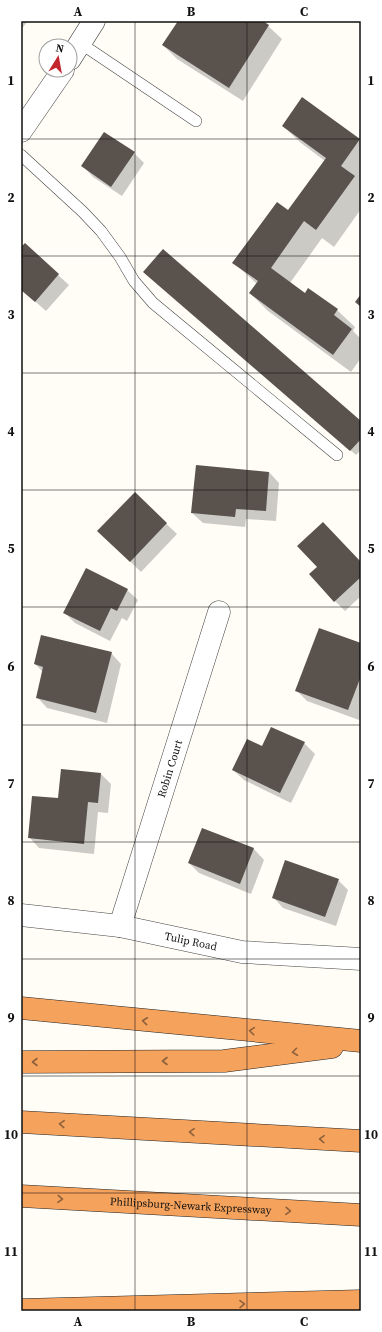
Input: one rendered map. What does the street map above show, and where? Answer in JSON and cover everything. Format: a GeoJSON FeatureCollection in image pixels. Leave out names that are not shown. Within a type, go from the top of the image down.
{"type":"FeatureCollection","features":[{"type":"Feature","properties":{"kind":"highway"},"geometry":{"type":"LineString","coordinates":[[21,1008],[361,1042]]}},
{"type":"Feature","properties":{"kind":"highway"},"geometry":{"type":"LineString","coordinates":[[21,1062],[224,1061],[361,1042]]}},
{"type":"Feature","properties":{"kind":"highway"},"geometry":{"type":"LineString","coordinates":[[21,1122],[361,1141]]}},
{"type":"Feature","properties":{"kind":"highway","name":"Phillipsburg-Newark Expressway"},"geometry":{"type":"LineString","coordinates":[[21,1196],[361,1215]]}},
{"type":"Feature","properties":{"kind":"highway"},"geometry":{"type":"LineString","coordinates":[[21,1310],[361,1301]]}},
{"type":"Feature","properties":{"kind":"street"},"geometry":{"type":"LineString","coordinates":[[78,46],[94,21]]}},
{"type":"Feature","properties":{"kind":"street"},"geometry":{"type":"LineString","coordinates":[[21,131],[57,78]]}},
{"type":"Feature","properties":{"kind":"street","name":"Robin Court"},"geometry":{"type":"LineString","coordinates":[[120,926],[219,612]]}},
{"type":"Feature","properties":{"kind":"street","name":"Tulip Road"},"geometry":{"type":"LineString","coordinates":[[21,915],[120,926],[242,952],[336,959],[361,959]]}},
{"type":"Feature","properties":{"kind":"lane"},"geometry":{"type":"LineString","coordinates":[[78,53],[196,121]]}},
{"type":"Feature","properties":{"kind":"lane"},"geometry":{"type":"LineString","coordinates":[[21,155],[83,212],[101,231],[120,257],[134,281],[153,303],[337,455]]}},
{"type":"Feature","properties":{"kind":"building"},"geometry":{"type":"Polygon","coordinates":[[[178,21],[263,21],[269,25],[229,88],[162,45],[178,21]]]}},
{"type":"Feature","properties":{"kind":"building"},"geometry":{"type":"Polygon","coordinates":[[[302,97],[360,139],[341,166],[355,176],[316,230],[304,221],[271,268],[305,293],[308,288],[338,309],[334,315],[352,329],[333,355],[249,293],[258,281],[232,263],[277,202],[288,210],[326,158],[282,126],[302,97]]]}},
{"type":"Feature","properties":{"kind":"building"},"geometry":{"type":"Polygon","coordinates":[[[104,132],[135,152],[111,187],[81,166],[104,132]]]}},
{"type":"Feature","properties":{"kind":"building"},"geometry":{"type":"Polygon","coordinates":[[[25,243],[59,274],[35,302],[21,290],[21,247],[25,243]]]}},
{"type":"Feature","properties":{"kind":"building"},"geometry":{"type":"Polygon","coordinates":[[[163,249],[361,421],[361,439],[350,451],[143,272],[163,249]]]}},
{"type":"Feature","properties":{"kind":"building"},"geometry":{"type":"Polygon","coordinates":[[[361,294],[361,307],[355,302],[361,294]]]}},
{"type":"Feature","properties":{"kind":"building"},"geometry":{"type":"Polygon","coordinates":[[[196,465],[269,472],[266,511],[236,509],[235,517],[191,513],[196,465]]]}},
{"type":"Feature","properties":{"kind":"building"},"geometry":{"type":"Polygon","coordinates":[[[135,492],[167,523],[130,562],[97,531],[135,492]]]}},
{"type":"Feature","properties":{"kind":"building"},"geometry":{"type":"Polygon","coordinates":[[[323,522],[361,562],[361,577],[334,602],[309,574],[317,567],[297,546],[323,522]]]}},
{"type":"Feature","properties":{"kind":"building"},"geometry":{"type":"Polygon","coordinates":[[[86,568],[128,589],[117,611],[111,608],[100,631],[63,613],[86,568]]]}},
{"type":"Feature","properties":{"kind":"building"},"geometry":{"type":"Polygon","coordinates":[[[319,628],[361,643],[361,676],[348,710],[295,691],[319,628]]]}},
{"type":"Feature","properties":{"kind":"building"},"geometry":{"type":"Polygon","coordinates":[[[41,635],[112,652],[96,713],[36,698],[43,667],[34,664],[41,635]]]}},
{"type":"Feature","properties":{"kind":"building"},"geometry":{"type":"Polygon","coordinates":[[[271,727],[305,742],[280,793],[232,770],[247,739],[262,746],[271,727]]]}},
{"type":"Feature","properties":{"kind":"building"},"geometry":{"type":"Polygon","coordinates":[[[61,769],[101,773],[98,803],[88,802],[84,844],[28,838],[32,796],[58,798],[61,769]]]}},
{"type":"Feature","properties":{"kind":"building"},"geometry":{"type":"Polygon","coordinates":[[[202,828],[254,848],[240,884],[188,863],[202,828]]]}},
{"type":"Feature","properties":{"kind":"building"},"geometry":{"type":"Polygon","coordinates":[[[285,860],[339,879],[325,917],[272,898],[285,860]]]}}]}
